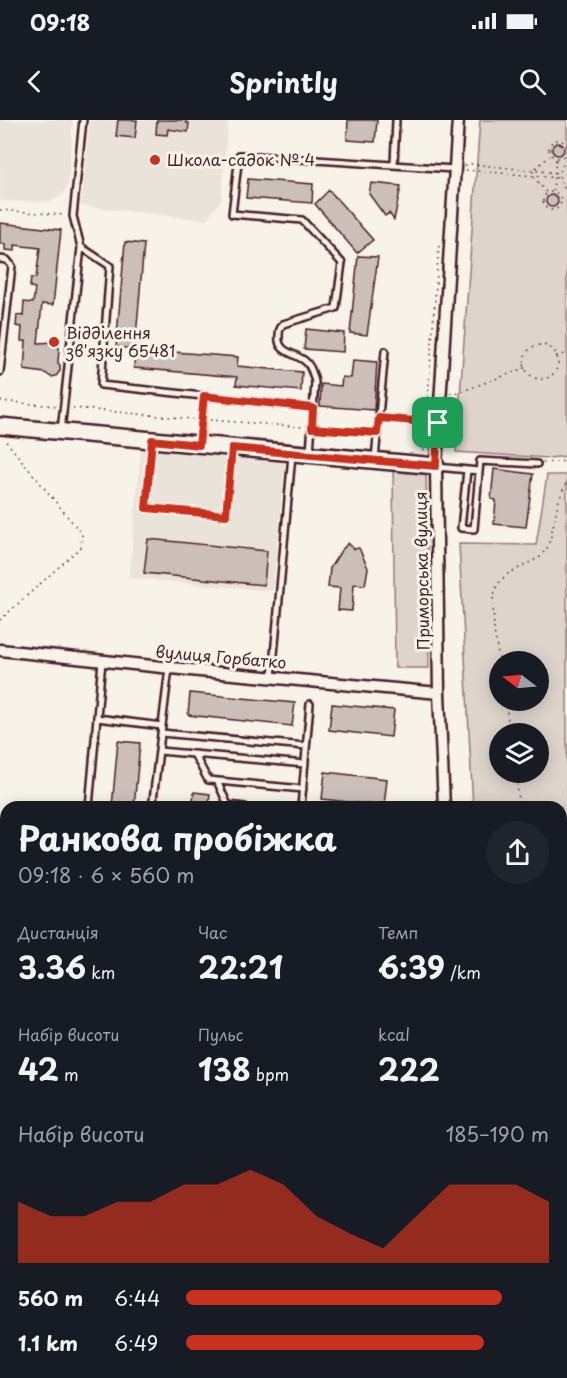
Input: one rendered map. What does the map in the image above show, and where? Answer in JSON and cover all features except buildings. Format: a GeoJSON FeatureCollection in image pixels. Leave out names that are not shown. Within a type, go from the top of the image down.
{"type":"FeatureCollection","features":[{"type":"Feature","properties":{"kind":"street","name":"Приморська вулиця"},"geometry":{"type":"LineString","coordinates":[[444,801],[429,466],[438,423],[459,120]]}},
{"type":"Feature","properties":{"kind":"street"},"geometry":{"type":"LineString","coordinates":[[0,426],[429,466]]}},
{"type":"Feature","properties":{"kind":"street","name":"вулиця Горбатко"},"geometry":{"type":"LineString","coordinates":[[0,650],[439,693]]}},
{"type":"Feature","properties":{"kind":"lane"},"geometry":{"type":"LineString","coordinates":[[62,431],[81,247],[73,216],[83,120]]}},
{"type":"Feature","properties":{"kind":"lane"},"geometry":{"type":"LineString","coordinates":[[394,164],[396,120]]}},
{"type":"Feature","properties":{"kind":"lane"},"geometry":{"type":"LineString","coordinates":[[310,455],[315,382],[312,370],[306,361],[280,347],[278,342],[280,328],[283,324],[336,308],[342,263],[302,220],[232,214],[239,155],[456,169]]}},
{"type":"Feature","properties":{"kind":"lane"},"geometry":{"type":"LineString","coordinates":[[81,247],[110,266],[101,385],[313,408]]}},
{"type":"Feature","properties":{"kind":"lane"},"geometry":{"type":"LineString","coordinates":[[0,259],[7,260],[12,266],[0,372]]}},
{"type":"Feature","properties":{"kind":"lane"},"geometry":{"type":"LineString","coordinates":[[374,461],[385,351]]}},
{"type":"Feature","properties":{"kind":"lane"},"geometry":{"type":"LineString","coordinates":[[199,445],[204,396]]}},
{"type":"Feature","properties":{"kind":"lane"},"geometry":{"type":"LineString","coordinates":[[152,440],[146,508],[226,515],[232,448]]}},
{"type":"Feature","properties":{"kind":"lane"},"geometry":{"type":"LineString","coordinates":[[272,677],[292,453]]}},
{"type":"Feature","properties":{"kind":"lane"},"geometry":{"type":"LineString","coordinates":[[467,470],[461,528],[474,529],[480,461],[537,464]]}},
{"type":"Feature","properties":{"kind":"lane"},"geometry":{"type":"LineString","coordinates":[[429,466],[479,471]]}},
{"type":"Feature","properties":{"kind":"lane"},"geometry":{"type":"LineString","coordinates":[[90,801],[102,661]]}},
{"type":"Feature","properties":{"kind":"lane"},"geometry":{"type":"LineString","coordinates":[[154,801],[169,668]]}},
{"type":"Feature","properties":{"kind":"lane"},"geometry":{"type":"LineString","coordinates":[[302,801],[310,704]]}},
{"type":"Feature","properties":{"kind":"lane"},"geometry":{"type":"LineString","coordinates":[[97,718],[161,729],[306,746]]}},
{"type":"Feature","properties":{"kind":"lane"},"geometry":{"type":"LineString","coordinates":[[159,751],[305,764]]}},
{"type":"Feature","properties":{"kind":"lane"},"geometry":{"type":"LineString","coordinates":[[194,754],[208,780],[303,789]]}},
{"type":"Feature","properties":{"kind":"lane"},"geometry":{"type":"LineString","coordinates":[[217,781],[226,801]]}},
{"type":"Feature","properties":{"kind":"path"},"geometry":{"type":"LineString","coordinates":[[555,140],[561,140],[567,150],[562,157],[556,158],[551,155],[550,144],[555,140]]}},
{"type":"Feature","properties":{"kind":"path"},"geometry":{"type":"LineString","coordinates":[[533,170],[551,155]]}},
{"type":"Feature","properties":{"kind":"path"},"geometry":{"type":"LineString","coordinates":[[562,157],[566,161],[559,172],[559,178],[567,191]]}},
{"type":"Feature","properties":{"kind":"path"},"geometry":{"type":"LineString","coordinates":[[553,192],[556,158]]}},
{"type":"Feature","properties":{"kind":"path"},"geometry":{"type":"LineString","coordinates":[[456,169],[471,164],[559,172]]}},
{"type":"Feature","properties":{"kind":"path"},"geometry":{"type":"LineString","coordinates":[[456,169],[559,178]]}},
{"type":"Feature","properties":{"kind":"path"},"geometry":{"type":"LineString","coordinates":[[533,170],[533,176],[547,193]]}},
{"type":"Feature","properties":{"kind":"path"},"geometry":{"type":"LineString","coordinates":[[547,193],[558,194],[561,200],[560,206],[555,209],[547,208],[544,198],[547,193]]}},
{"type":"Feature","properties":{"kind":"path"},"geometry":{"type":"LineString","coordinates":[[0,210],[73,216]]}},
{"type":"Feature","properties":{"kind":"path"},"geometry":{"type":"LineString","coordinates":[[429,466],[426,422],[439,237]]}},
{"type":"Feature","properties":{"kind":"path"},"geometry":{"type":"LineString","coordinates":[[538,346],[549,347],[556,356],[558,361],[555,371],[547,378],[536,378],[525,367],[525,356],[528,351],[538,346]]}},
{"type":"Feature","properties":{"kind":"path"},"geometry":{"type":"LineString","coordinates":[[556,356],[567,353]]}},
{"type":"Feature","properties":{"kind":"path"},"geometry":{"type":"LineString","coordinates":[[440,394],[460,392],[525,367]]}},
{"type":"Feature","properties":{"kind":"path"},"geometry":{"type":"LineString","coordinates":[[0,401],[377,433]]}},
{"type":"Feature","properties":{"kind":"path"},"geometry":{"type":"LineString","coordinates":[[379,418],[438,423]]}},
{"type":"Feature","properties":{"kind":"path"},"geometry":{"type":"LineString","coordinates":[[0,433],[82,534],[81,547],[0,620]]}},
{"type":"Feature","properties":{"kind":"path"},"geometry":{"type":"LineString","coordinates":[[537,464],[567,461]]}},
{"type":"Feature","properties":{"kind":"path"},"geometry":{"type":"LineString","coordinates":[[498,651],[493,599],[497,585],[506,575],[540,557],[546,548],[558,503],[567,480]]}},
{"type":"Feature","properties":{"kind":"path"},"geometry":{"type":"LineString","coordinates":[[517,783],[519,801]]}},
{"type":"Feature","properties":{"kind":"shaded area"},"geometry":{"type":"Polygon","coordinates":[[[0,120],[73,120],[68,184],[63,195],[51,201],[0,201],[0,120]]]}},
{"type":"Feature","properties":{"kind":"shaded area","name":"Школа-садок № 4"},"geometry":{"type":"Polygon","coordinates":[[[90,120],[228,120],[221,200],[206,220],[81,206],[90,120]]]}},
{"type":"Feature","properties":{"kind":"shaded area"},"geometry":{"type":"Polygon","coordinates":[[[480,120],[567,120],[567,456],[549,458],[456,452],[480,120]]]}},
{"type":"Feature","properties":{"kind":"shaded area"},"geometry":{"type":"Polygon","coordinates":[[[141,449],[285,462],[273,591],[129,578],[141,449]]]}},
{"type":"Feature","properties":{"kind":"shaded area"},"geometry":{"type":"Polygon","coordinates":[[[393,469],[426,469],[429,668],[395,668],[393,469]]]}},
{"type":"Feature","properties":{"kind":"shaded area"},"geometry":{"type":"Polygon","coordinates":[[[547,475],[567,475],[567,801],[473,801],[459,544],[536,545],[547,475]]]}},
{"type":"Feature","properties":{"kind":"place","name":"Школа-садок № 4"},"geometry":{"type":"Point","coordinates":[155,160]}},
{"type":"Feature","properties":{"kind":"place","name":"Відділення зв'язку 65481"},"geometry":{"type":"Point","coordinates":[54,342]}},
{"type":"Feature","properties":{"kind":"route"},"geometry":{"type":"LineString","coordinates":[[204,396],[313,408],[312,428],[377,433],[379,418],[438,423],[436,466],[232,448],[226,515],[146,508],[152,440],[199,445],[204,396]]}}]}
